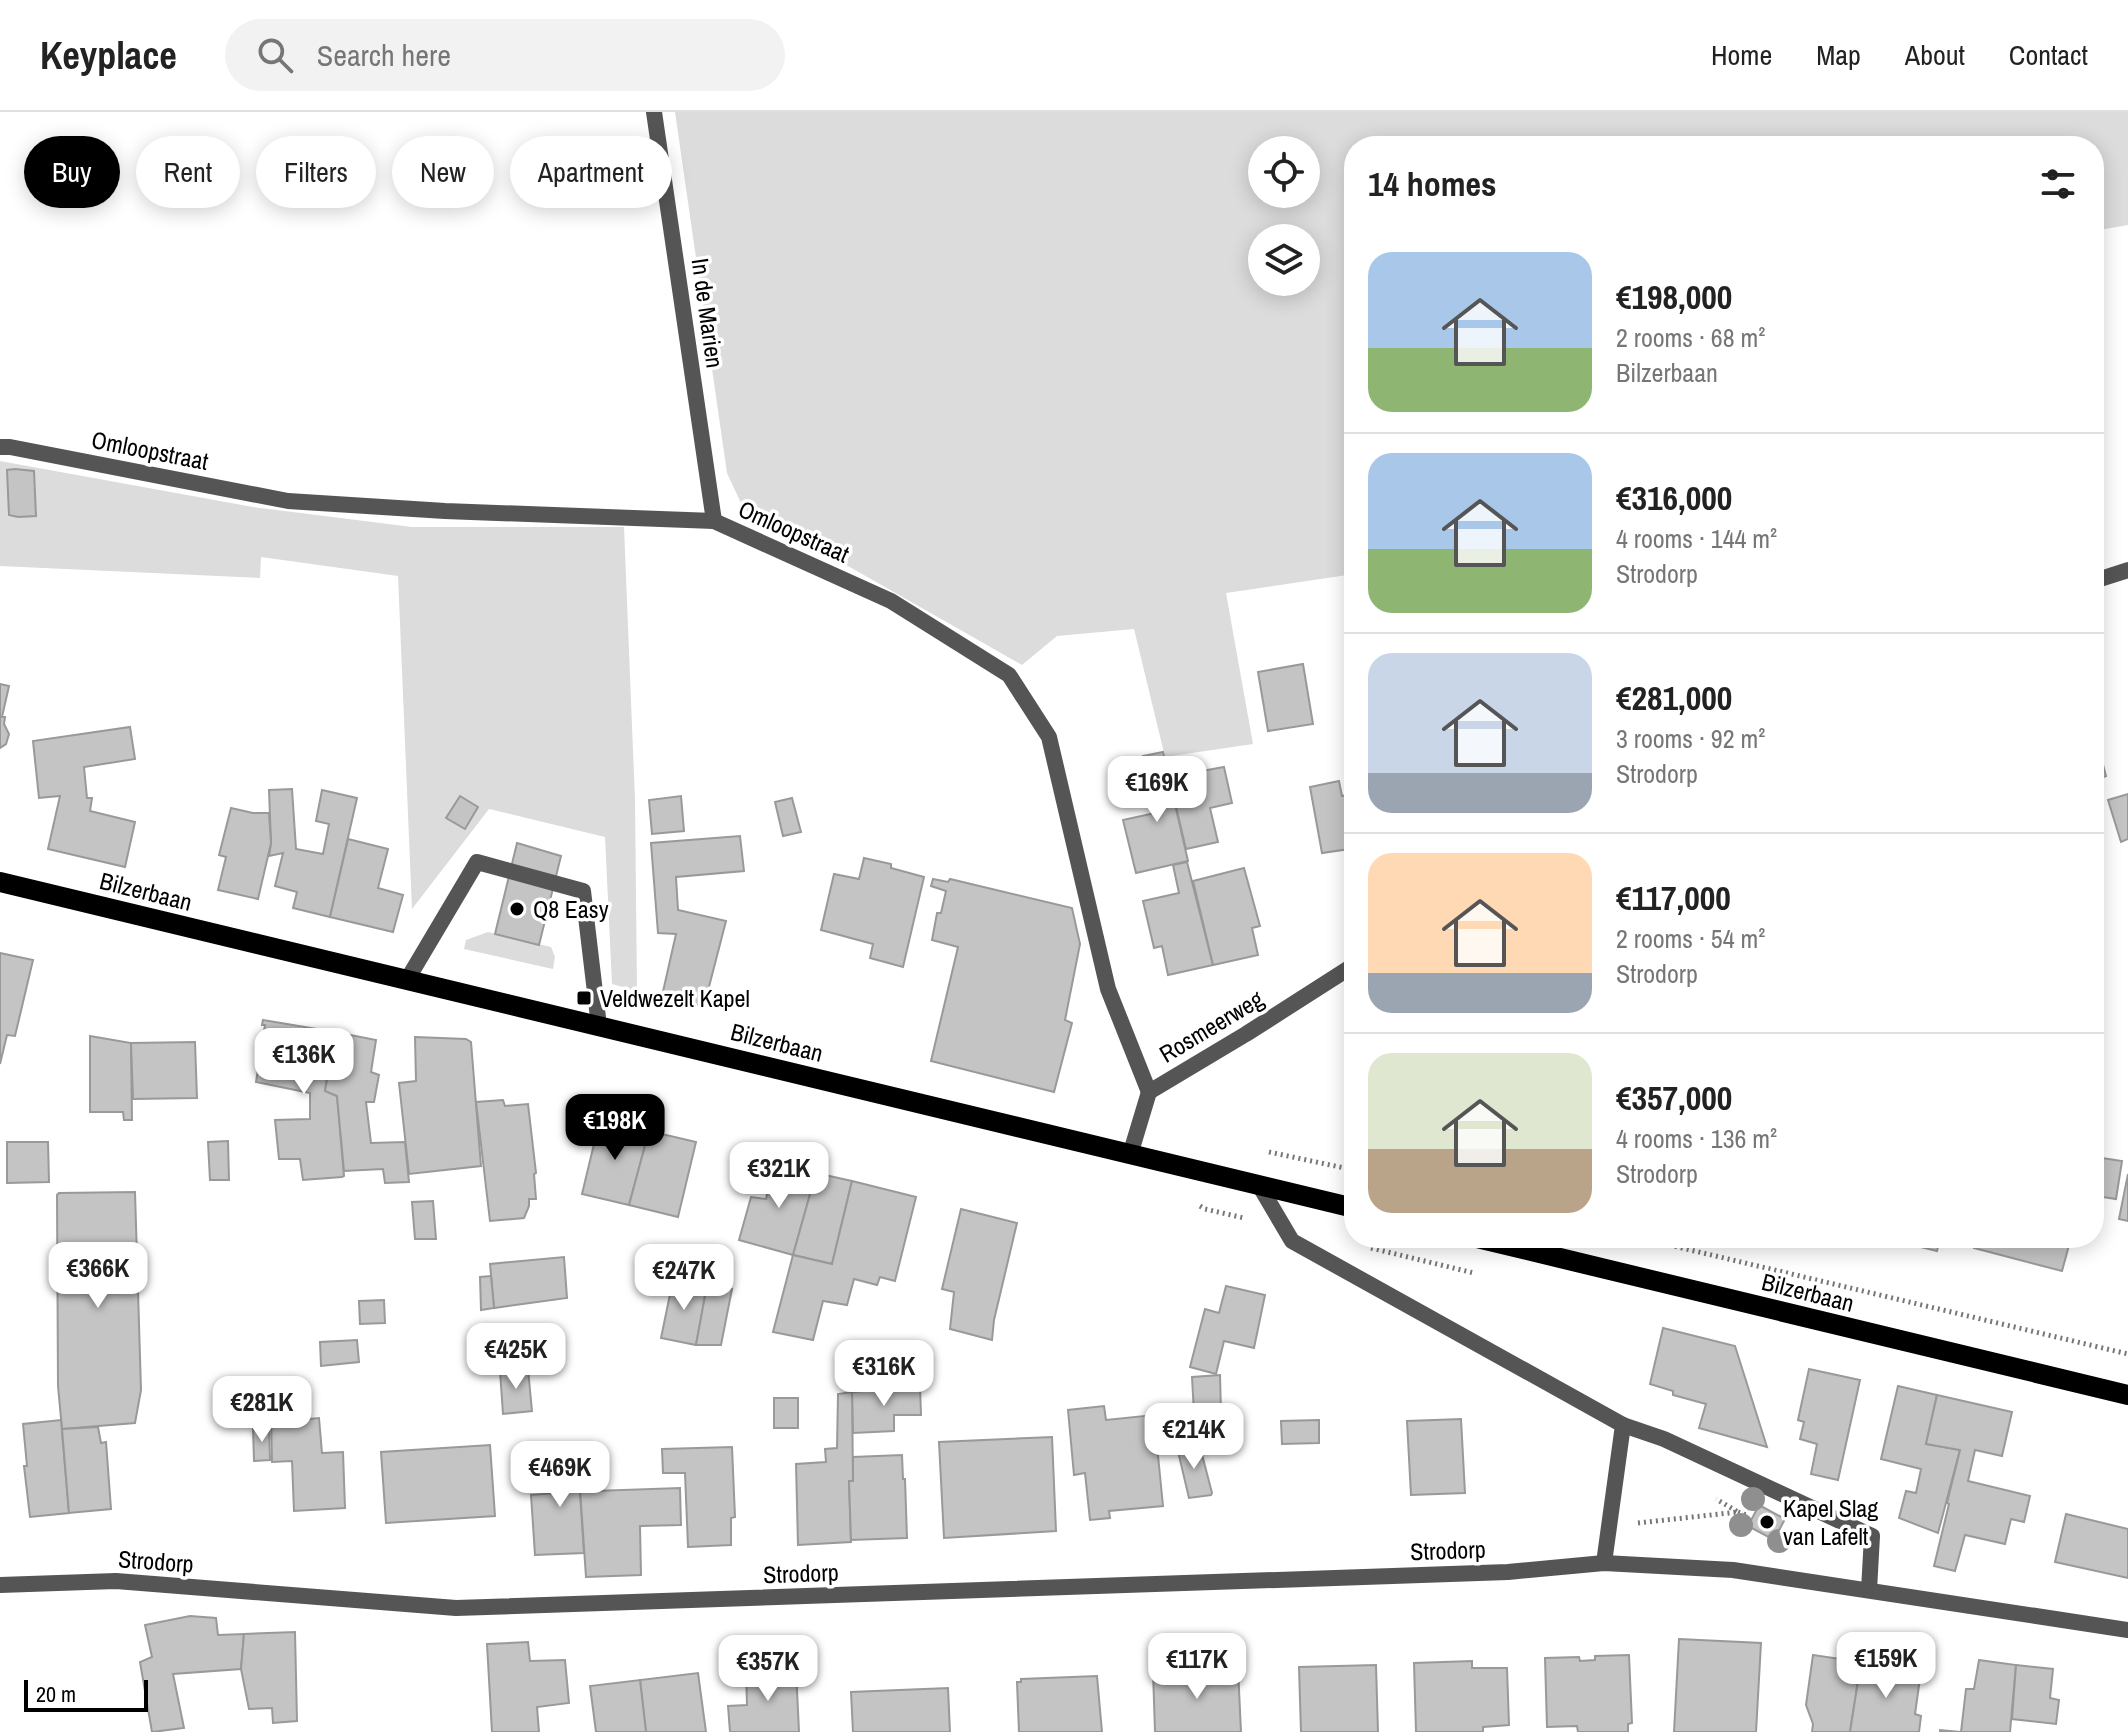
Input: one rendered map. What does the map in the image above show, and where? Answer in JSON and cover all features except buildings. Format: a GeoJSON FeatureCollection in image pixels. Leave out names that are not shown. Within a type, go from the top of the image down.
{"type":"FeatureCollection","features":[{"type":"Feature","properties":{"kind":"main road","name":"Bilzerbaan"},"geometry":{"type":"LineString","coordinates":[[0,882],[1344,1206]]}},
{"type":"Feature","properties":{"kind":"main road","name":"Bilzerbaan"},"geometry":{"type":"LineString","coordinates":[[1518,1248],[2128,1395]]}},
{"type":"Feature","properties":{"kind":"street","name":"In de Marien"},"geometry":{"type":"LineString","coordinates":[[654,112],[714,521]]}},
{"type":"Feature","properties":{"kind":"street","name":"Omloopstraat"},"geometry":{"type":"LineString","coordinates":[[0,447],[288,501],[445,511],[714,521],[891,601],[1009,675],[1049,737],[1108,989],[1149,1092]]}},
{"type":"Feature","properties":{"kind":"street"},"geometry":{"type":"LineString","coordinates":[[2104,578],[2128,570]]}},
{"type":"Feature","properties":{"kind":"street"},"geometry":{"type":"LineString","coordinates":[[407,980],[477,862],[583,891],[599,1026]]}},
{"type":"Feature","properties":{"kind":"street","name":"Rosmeerweg"},"geometry":{"type":"LineString","coordinates":[[1130,1155],[1149,1092],[1344,971]]}},
{"type":"Feature","properties":{"kind":"street"},"geometry":{"type":"LineString","coordinates":[[1259,1185],[1292,1241],[1623,1425],[1664,1439],[1872,1536],[1869,1590]]}},
{"type":"Feature","properties":{"kind":"street"},"geometry":{"type":"LineString","coordinates":[[1604,1563],[1623,1425]]}},
{"type":"Feature","properties":{"kind":"street","name":"Strodorp"},"geometry":{"type":"LineString","coordinates":[[0,1585],[116,1581],[456,1608],[1508,1572],[1604,1563],[1733,1570],[2128,1630]]}},
{"type":"Feature","properties":{"kind":"path"},"geometry":{"type":"LineString","coordinates":[[1682,1248],[2128,1354]]}},
{"type":"Feature","properties":{"kind":"path"},"geometry":{"type":"LineString","coordinates":[[1712,1497],[1749,1516]]}},
{"type":"Feature","properties":{"kind":"path"},"geometry":{"type":"LineString","coordinates":[[1609,1527],[1738,1512]]}},
{"type":"Feature","properties":{"kind":"shaded area"},"geometry":{"type":"Polygon","coordinates":[[[675,112],[2128,112],[2128,225],[2104,229],[2104,136],[1344,136],[1344,575],[1226,593],[1253,744],[1165,757],[1134,629],[1057,636],[1022,665],[841,562],[751,517],[727,473],[675,112]]]}},
{"type":"Feature","properties":{"kind":"shaded area"},"geometry":{"type":"Polygon","coordinates":[[[0,461],[253,507],[412,527],[624,527],[635,800],[637,991],[612,984],[605,837],[489,809],[412,909],[398,576],[261,557],[260,578],[0,566],[0,461]]]}},
{"type":"Feature","properties":{"kind":"shaded area"},"geometry":{"type":"Polygon","coordinates":[[[488,932],[551,947],[555,957],[553,969],[464,949],[466,940],[488,932]]]}},
{"type":"Feature","properties":{"kind":"place","name":"Q8 Easy"},"geometry":{"type":"Point","coordinates":[517,909]}},
{"type":"Feature","properties":{"kind":"place","name":"Veldwezelt Kapel"},"geometry":{"type":"Point","coordinates":[584,998]}},
{"type":"Feature","properties":{"kind":"place","name":"Kapel Slag van Lafelt"},"geometry":{"type":"Point","coordinates":[1767,1522]}}]}
